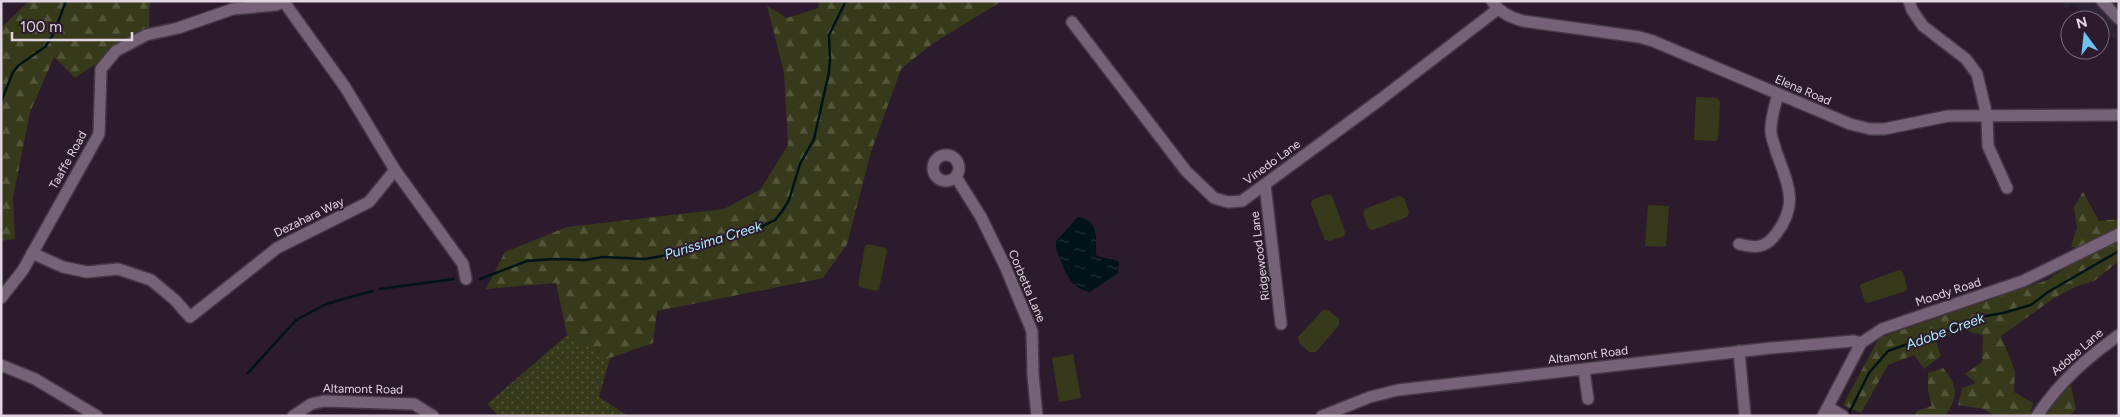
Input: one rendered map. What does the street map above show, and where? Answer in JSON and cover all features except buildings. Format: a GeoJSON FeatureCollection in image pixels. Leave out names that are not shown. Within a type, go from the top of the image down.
{"type":"FeatureCollection","features":[{"type":"Feature","properties":{"kind":"street"},"geometry":{"type":"LineString","coordinates":[[1909,1],[1912,10],[1923,26],[1966,59],[1976,74],[1988,116],[1988,146],[2007,188]]}},
{"type":"Feature","properties":{"kind":"street"},"geometry":{"type":"LineString","coordinates":[[2102,1],[2119,19]]}},
{"type":"Feature","properties":{"kind":"street"},"geometry":{"type":"LineString","coordinates":[[284,2],[345,87],[395,170],[464,264],[466,279]]}},
{"type":"Feature","properties":{"kind":"street","name":"Taaffe Road"},"geometry":{"type":"LineString","coordinates":[[1,298],[23,270],[99,134],[101,69],[116,52],[146,35],[178,28],[233,9],[276,5],[284,2]]}},
{"type":"Feature","properties":{"kind":"street","name":"Elena Road"},"geometry":{"type":"LineString","coordinates":[[1495,5],[1510,17],[1524,21],[1639,37],[1653,41],[1850,124],[1870,129],[1884,129],[1948,116],[2119,115]]}},
{"type":"Feature","properties":{"kind":"street","name":"Vinedo Lane"},"geometry":{"type":"LineString","coordinates":[[1072,22],[1186,171],[1214,198],[1228,202],[1242,201],[1265,185],[1495,5]]}},
{"type":"Feature","properties":{"kind":"street"},"geometry":{"type":"LineString","coordinates":[[1739,244],[1754,248],[1762,246],[1774,237],[1789,214],[1788,187],[1770,132],[1778,94]]}},
{"type":"Feature","properties":{"kind":"street","name":"Dezahara Way"},"geometry":{"type":"LineString","coordinates":[[32,253],[63,268],[87,272],[118,269],[151,280],[175,300],[190,317],[277,248],[369,202],[395,170]]}},
{"type":"Feature","properties":{"kind":"street","name":"Corbetta Lane"},"geometry":{"type":"LineString","coordinates":[[956,177],[981,217],[997,249],[1032,331],[1033,374],[1037,416]]}},
{"type":"Feature","properties":{"kind":"street","name":"Ridgewood Lane"},"geometry":{"type":"LineString","coordinates":[[1265,185],[1281,324]]}},
{"type":"Feature","properties":{"kind":"street","name":"Moody Road"},"geometry":{"type":"LineString","coordinates":[[1825,411],[1861,343],[1882,329],[2023,282],[2119,234]]}},
{"type":"Feature","properties":{"kind":"street","name":"Adobe Lane"},"geometry":{"type":"LineString","coordinates":[[2038,416],[2052,394],[2072,372],[2119,335]]}},
{"type":"Feature","properties":{"kind":"street","name":"Altamont Road"},"geometry":{"type":"LineString","coordinates":[[1322,416],[1346,412],[1370,397],[1398,390],[1739,351],[1854,341],[1861,343]]}},
{"type":"Feature","properties":{"kind":"street"},"geometry":{"type":"LineString","coordinates":[[1739,351],[1746,416]]}},
{"type":"Feature","properties":{"kind":"street"},"geometry":{"type":"LineString","coordinates":[[1,365],[35,379],[97,416]]}},
{"type":"Feature","properties":{"kind":"street"},"geometry":{"type":"LineString","coordinates":[[1584,370],[1588,399]]}},
{"type":"Feature","properties":{"kind":"street","name":"Altamont Road"},"geometry":{"type":"LineString","coordinates":[[293,416],[311,404],[324,401],[414,404],[433,416]]}},
{"type":"Feature","properties":{"kind":"street"},"geometry":{"type":"LineString","coordinates":[[1825,411],[1843,416]]}},
{"type":"Feature","properties":{"kind":"shaded area"},"geometry":{"type":"Polygon","coordinates":[[[2061,1],[2119,1],[2119,41],[2110,35],[2110,10],[2080,10],[2074,4],[2066,8],[2061,1]]]}},
{"type":"Feature","properties":{"kind":"green space"},"geometry":{"type":"Polygon","coordinates":[[[29,1],[150,1],[149,27],[75,78],[54,57],[30,112],[13,198],[15,239],[1,241],[1,28],[29,1]]]}},
{"type":"Feature","properties":{"kind":"green space"},"geometry":{"type":"Polygon","coordinates":[[[819,1],[1002,1],[932,44],[901,69],[871,152],[847,244],[823,278],[657,311],[653,343],[610,358],[567,335],[556,283],[486,289],[505,252],[567,227],[724,209],[761,189],[788,145],[784,72],[767,6],[787,18],[818,8],[819,1]]]}},
{"type":"Feature","properties":{"kind":"green space"},"geometry":{"type":"Polygon","coordinates":[[[1696,97],[1717,98],[1720,102],[1718,139],[1715,141],[1694,140],[1696,97]]]}},
{"type":"Feature","properties":{"kind":"green space"},"geometry":{"type":"Polygon","coordinates":[[[2083,192],[2099,221],[2119,219],[2119,229],[2108,232],[2077,249],[2071,246],[2077,228],[2074,207],[2083,192]]]}},
{"type":"Feature","properties":{"kind":"green space"},"geometry":{"type":"Polygon","coordinates":[[[1328,194],[1332,196],[1345,232],[1344,236],[1330,241],[1325,240],[1311,204],[1312,200],[1328,194]]]}},
{"type":"Feature","properties":{"kind":"green space"},"geometry":{"type":"Polygon","coordinates":[[[1399,196],[1404,198],[1409,212],[1407,217],[1373,230],[1369,229],[1363,214],[1365,209],[1399,196]]]}},
{"type":"Feature","properties":{"kind":"green space"},"geometry":{"type":"Polygon","coordinates":[[[1648,205],[1669,206],[1666,247],[1645,246],[1648,205]]]}},
{"type":"Feature","properties":{"kind":"green space"},"geometry":{"type":"Polygon","coordinates":[[[2119,240],[2119,261],[2094,281],[2077,286],[2054,298],[2001,336],[2015,371],[2014,392],[2033,403],[2030,416],[1995,416],[1984,409],[1958,405],[1962,388],[1976,383],[1965,374],[1982,362],[1983,335],[1970,332],[1965,328],[1936,341],[1941,356],[1924,369],[1914,355],[1888,365],[1861,413],[1843,405],[1879,338],[2047,280],[2099,247],[2119,240]]]}},
{"type":"Feature","properties":{"kind":"green space"},"geometry":{"type":"Polygon","coordinates":[[[868,244],[885,248],[887,251],[879,289],[876,291],[860,287],[858,284],[865,246],[868,244]]]}},
{"type":"Feature","properties":{"kind":"green space"},"geometry":{"type":"Polygon","coordinates":[[[1899,270],[1903,272],[1906,291],[1868,303],[1865,302],[1860,287],[1861,284],[1899,270]]]}},
{"type":"Feature","properties":{"kind":"green space"},"geometry":{"type":"Polygon","coordinates":[[[1323,310],[1328,310],[1339,319],[1339,325],[1316,352],[1309,352],[1299,343],[1298,337],[1323,310]]]}},
{"type":"Feature","properties":{"kind":"green space"},"geometry":{"type":"Polygon","coordinates":[[[567,335],[610,358],[599,397],[628,416],[499,416],[487,404],[567,335]]]}},
{"type":"Feature","properties":{"kind":"green space"},"geometry":{"type":"Polygon","coordinates":[[[1073,354],[1081,398],[1059,402],[1052,358],[1073,354]]]}},
{"type":"Feature","properties":{"kind":"green space"},"geometry":{"type":"Polygon","coordinates":[[[1943,368],[1952,380],[1955,391],[1950,409],[1945,416],[1914,416],[1917,411],[1932,406],[1928,391],[1928,373],[1943,368]]]}},
{"type":"Feature","properties":{"kind":"green space"},"geometry":{"type":"Polygon","coordinates":[[[2071,386],[2076,409],[2070,416],[2045,416],[2060,393],[2071,386]]]}},
{"type":"Feature","properties":{"kind":"water"},"geometry":{"type":"Polygon","coordinates":[[[1078,217],[1090,222],[1093,226],[1096,236],[1096,255],[1119,262],[1118,273],[1090,292],[1079,288],[1071,281],[1065,272],[1056,247],[1056,241],[1078,217]]]}},
{"type":"Feature","properties":{"kind":"waterway"},"geometry":{"type":"LineString","coordinates":[[1,102],[13,72],[19,65],[45,47],[54,33],[66,1]]}},
{"type":"Feature","properties":{"kind":"waterway","name":"Purissima Creek"},"geometry":{"type":"LineString","coordinates":[[480,279],[527,261],[554,259],[585,260],[602,257],[645,259],[668,255],[699,243],[757,229],[775,220],[789,200],[800,164],[814,139],[829,72],[829,35],[846,1]]}},
{"type":"Feature","properties":{"kind":"waterway","name":"Adobe Creek"},"geometry":{"type":"LineString","coordinates":[[1849,413],[1869,373],[1888,351],[1919,340],[1934,338],[1975,318],[2031,305],[2048,292],[2119,251]]}},
{"type":"Feature","properties":{"kind":"waterway","name":"Purissima Creek"},"geometry":{"type":"LineString","coordinates":[[380,289],[454,279]]}},
{"type":"Feature","properties":{"kind":"waterway","name":"Purissima Creek"},"geometry":{"type":"LineString","coordinates":[[248,373],[296,320],[326,304],[372,291]]}}]}
